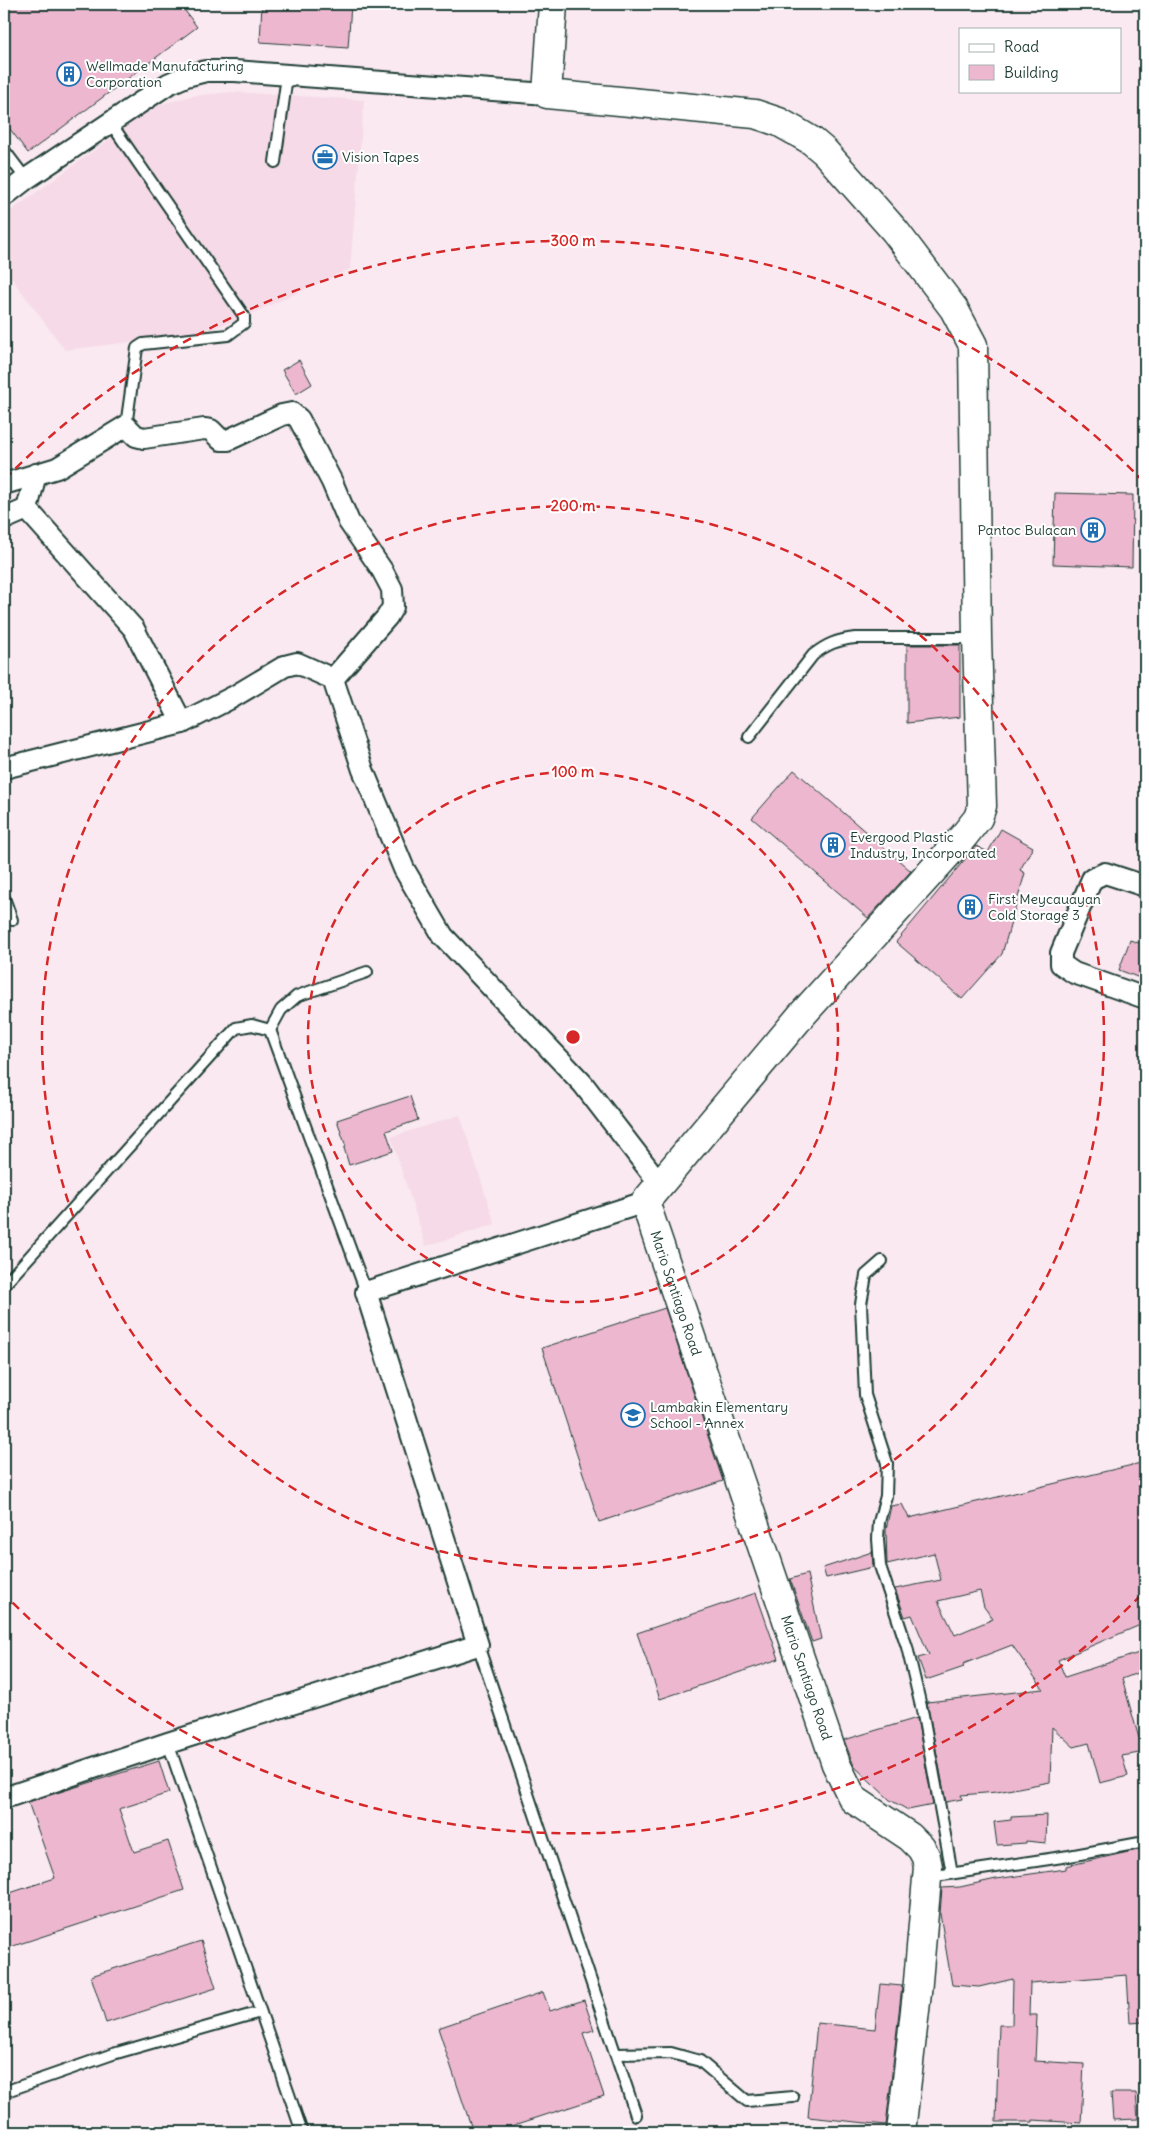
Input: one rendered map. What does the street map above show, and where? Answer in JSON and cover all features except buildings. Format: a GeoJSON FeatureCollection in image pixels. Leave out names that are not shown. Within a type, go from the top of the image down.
{"type":"FeatureCollection","features":[{"type":"Feature","properties":{"kind":"street"},"geometry":{"type":"LineString","coordinates":[[546,94],[553,4]]}},
{"type":"Feature","properties":{"kind":"street"},"geometry":{"type":"LineString","coordinates":[[4,196],[26,179],[168,84],[206,71],[235,71],[287,76],[419,83],[727,110],[755,114],[779,122],[812,141],[826,152],[895,231],[954,309],[973,345],[977,638],[982,806],[978,818],[963,837],[800,1017],[652,1193],[366,1292],[478,1644],[168,1743],[4,1798]]}},
{"type":"Feature","properties":{"kind":"street"},"geometry":{"type":"LineString","coordinates":[[4,484],[56,468],[126,426],[136,436],[144,438],[204,429],[211,430],[221,440],[228,440],[282,415],[292,413],[300,419],[332,482],[349,522],[382,570],[392,589],[394,600],[393,607],[387,617],[333,679]]}},
{"type":"Feature","properties":{"kind":"street"},"geometry":{"type":"LineString","coordinates":[[27,509],[36,474]]}},
{"type":"Feature","properties":{"kind":"street"},"geometry":{"type":"LineString","coordinates":[[4,519],[27,509]]}},
{"type":"Feature","properties":{"kind":"street"},"geometry":{"type":"LineString","coordinates":[[27,509],[134,629],[182,723]]}},
{"type":"Feature","properties":{"kind":"street"},"geometry":{"type":"LineString","coordinates":[[4,768],[182,723],[233,697],[285,666],[297,663],[333,679],[363,770],[404,869],[443,936],[583,1084],[652,1193]]}},
{"type":"Feature","properties":{"kind":"street"},"geometry":{"type":"LineString","coordinates":[[1145,886],[1105,873],[1092,879],[1060,953],[1061,964],[1074,973],[1145,998]]}},
{"type":"Feature","properties":{"kind":"street","name":"Mario Santiago Road"},"geometry":{"type":"LineString","coordinates":[[652,1193],[836,1764],[853,1798],[910,1837],[921,1848],[940,1875],[917,1993],[901,2132]]}},
{"type":"Feature","properties":{"kind":"lane"},"geometry":{"type":"LineString","coordinates":[[275,162],[287,76]]}},
{"type":"Feature","properties":{"kind":"lane"},"geometry":{"type":"LineString","coordinates":[[110,122],[244,316],[244,324],[228,335],[143,344],[137,348],[126,426]]}},
{"type":"Feature","properties":{"kind":"lane"},"geometry":{"type":"LineString","coordinates":[[4,150],[26,179]]}},
{"type":"Feature","properties":{"kind":"lane"},"geometry":{"type":"LineString","coordinates":[[749,737],[813,655],[825,645],[838,640],[855,638],[977,638]]}},
{"type":"Feature","properties":{"kind":"lane"},"geometry":{"type":"LineString","coordinates":[[4,898],[12,920]]}},
{"type":"Feature","properties":{"kind":"lane"},"geometry":{"type":"LineString","coordinates":[[270,1030],[282,1010],[297,996],[367,972]]}},
{"type":"Feature","properties":{"kind":"lane"},"geometry":{"type":"LineString","coordinates":[[4,1285],[236,1028],[252,1025],[270,1030]]}},
{"type":"Feature","properties":{"kind":"lane"},"geometry":{"type":"LineString","coordinates":[[270,1030],[366,1292]]}},
{"type":"Feature","properties":{"kind":"lane"},"geometry":{"type":"LineString","coordinates":[[882,1261],[866,1275],[860,1304],[865,1395],[887,1463],[886,1496],[879,1522],[880,1566],[907,1647],[923,1715],[940,1875],[1069,1856],[1145,1842]]}},
{"type":"Feature","properties":{"kind":"lane"},"geometry":{"type":"LineString","coordinates":[[478,1644],[636,2115]]}},
{"type":"Feature","properties":{"kind":"lane"},"geometry":{"type":"LineString","coordinates":[[168,1743],[302,2132]]}},
{"type":"Feature","properties":{"kind":"lane"},"geometry":{"type":"LineString","coordinates":[[4,2092],[113,2054],[260,2012]]}},
{"type":"Feature","properties":{"kind":"lane"},"geometry":{"type":"LineString","coordinates":[[616,2054],[671,2053],[700,2061],[747,2101],[793,2097]]}},
{"type":"Feature","properties":{"kind":"shaded area"},"geometry":{"type":"Polygon","coordinates":[[[232,92],[364,100],[350,269],[239,319],[196,334],[65,350],[4,268],[4,216],[155,106],[191,96],[232,92]]]}},
{"type":"Feature","properties":{"kind":"shaded area"},"geometry":{"type":"Polygon","coordinates":[[[460,1115],[495,1224],[426,1246],[391,1137],[460,1115]]]}},
{"type":"Feature","properties":{"kind":"place","name":"Wellmade Manufacturing Corporation"},"geometry":{"type":"Point","coordinates":[69,74]}},
{"type":"Feature","properties":{"kind":"place","name":"Vision Tapes"},"geometry":{"type":"Point","coordinates":[325,157]}},
{"type":"Feature","properties":{"kind":"place","name":"Pantoc Bulacan"},"geometry":{"type":"Point","coordinates":[1093,530]}},
{"type":"Feature","properties":{"kind":"place","name":"Evergood Plastic Industry, Incorporated"},"geometry":{"type":"Point","coordinates":[833,845]}},
{"type":"Feature","properties":{"kind":"place","name":"First Meycauayan Cold Storage 3"},"geometry":{"type":"Point","coordinates":[970,907]}},
{"type":"Feature","properties":{"kind":"place","name":"Lambakin Elementary School - Annex"},"geometry":{"type":"Point","coordinates":[633,1415]}}]}
